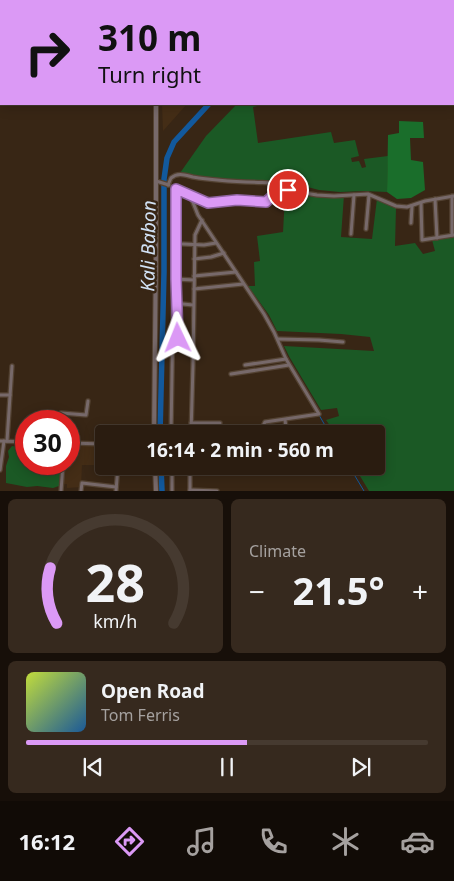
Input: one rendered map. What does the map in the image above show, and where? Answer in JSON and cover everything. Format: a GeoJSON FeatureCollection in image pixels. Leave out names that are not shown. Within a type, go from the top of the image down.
{"type":"FeatureCollection","features":[{"type":"Feature","properties":{"kind":"street"},"geometry":{"type":"LineString","coordinates":[[154,425],[152,233],[157,181],[156,105]]}},
{"type":"Feature","properties":{"kind":"street"},"geometry":{"type":"LineString","coordinates":[[168,184],[171,178],[178,174],[232,182],[276,183],[280,184],[280,189]]}},
{"type":"Feature","properties":{"kind":"street"},"geometry":{"type":"LineString","coordinates":[[157,181],[168,184],[208,203],[237,200],[266,202],[280,189]]}},
{"type":"Feature","properties":{"kind":"street"},"geometry":{"type":"LineString","coordinates":[[171,425],[176,252],[175,188]]}},
{"type":"Feature","properties":{"kind":"street"},"geometry":{"type":"LineString","coordinates":[[280,189],[317,195],[369,195],[396,206],[407,207],[412,206],[421,203],[435,199],[453,196],[453,235],[422,240],[421,203]]}},
{"type":"Feature","properties":{"kind":"street"},"geometry":{"type":"LineString","coordinates":[[190,195],[196,210],[216,243],[280,339],[286,359],[319,414],[265,422],[264,425]]}},
{"type":"Feature","properties":{"kind":"street"},"geometry":{"type":"LineString","coordinates":[[352,234],[354,195]]}},
{"type":"Feature","properties":{"kind":"street"},"geometry":{"type":"LineString","coordinates":[[366,229],[369,195]]}},
{"type":"Feature","properties":{"kind":"street"},"geometry":{"type":"LineString","coordinates":[[435,199],[437,238]]}},
{"type":"Feature","properties":{"kind":"street"},"geometry":{"type":"LineString","coordinates":[[410,223],[412,206]]}},
{"type":"Feature","properties":{"kind":"street"},"geometry":{"type":"LineString","coordinates":[[202,220],[195,235],[191,423],[220,423]]}},
{"type":"Feature","properties":{"kind":"street"},"geometry":{"type":"LineString","coordinates":[[183,244],[216,243]]}},
{"type":"Feature","properties":{"kind":"street"},"geometry":{"type":"LineString","coordinates":[[194,259],[224,253]]}},
{"type":"Feature","properties":{"kind":"street"},"geometry":{"type":"LineString","coordinates":[[175,279],[236,272]]}},
{"type":"Feature","properties":{"kind":"street"},"geometry":{"type":"LineString","coordinates":[[175,279],[178,338],[179,340],[193,341]]}},
{"type":"Feature","properties":{"kind":"street"},"geometry":{"type":"LineString","coordinates":[[194,289],[243,284]]}},
{"type":"Feature","properties":{"kind":"street"},"geometry":{"type":"LineString","coordinates":[[183,304],[193,305]]}},
{"type":"Feature","properties":{"kind":"street"},"geometry":{"type":"LineString","coordinates":[[280,339],[342,342]]}},
{"type":"Feature","properties":{"kind":"street"},"geometry":{"type":"LineString","coordinates":[[245,365],[286,359]]}},
{"type":"Feature","properties":{"kind":"street"},"geometry":{"type":"LineString","coordinates":[[0,470],[12,366]]}},
{"type":"Feature","properties":{"kind":"street"},"geometry":{"type":"LineString","coordinates":[[231,374],[290,366]]}},
{"type":"Feature","properties":{"kind":"street"},"geometry":{"type":"LineString","coordinates":[[0,395],[10,395]]}},
{"type":"Feature","properties":{"kind":"street"},"geometry":{"type":"LineString","coordinates":[[80,415],[86,415],[88,402]]}},
{"type":"Feature","properties":{"kind":"street"},"geometry":{"type":"LineString","coordinates":[[285,420],[286,425]]}},
{"type":"Feature","properties":{"kind":"street"},"geometry":{"type":"LineString","coordinates":[[80,444],[95,444]]}},
{"type":"Feature","properties":{"kind":"street"},"geometry":{"type":"LineString","coordinates":[[61,491],[62,475]]}},
{"type":"Feature","properties":{"kind":"street"},"geometry":{"type":"LineString","coordinates":[[81,491],[82,484],[116,489],[117,475]]}},
{"type":"Feature","properties":{"kind":"street"},"geometry":{"type":"LineString","coordinates":[[155,475],[156,491]]}},
{"type":"Feature","properties":{"kind":"street"},"geometry":{"type":"LineString","coordinates":[[172,475],[172,491]]}},
{"type":"Feature","properties":{"kind":"street"},"geometry":{"type":"LineString","coordinates":[[190,475],[190,490],[217,491]]}},
{"type":"Feature","properties":{"kind":"shaded area"},"geometry":{"type":"Polygon","coordinates":[[[162,105],[186,105],[163,131],[162,105]]]}},
{"type":"Feature","properties":{"kind":"shaded area"},"geometry":{"type":"Polygon","coordinates":[[[80,445],[95,446],[94,465],[82,465],[81,487],[67,488],[67,484],[63,484],[63,475],[80,475],[80,445]]]}},
{"type":"Feature","properties":{"kind":"green space"},"geometry":{"type":"Polygon","coordinates":[[[236,105],[262,105],[253,107],[258,143],[331,132],[334,143],[355,140],[359,156],[351,158],[352,162],[359,161],[362,168],[366,167],[364,159],[388,156],[387,192],[340,192],[319,190],[281,180],[219,179],[180,173],[206,136],[236,105]]]}},
{"type":"Feature","properties":{"kind":"green space"},"geometry":{"type":"Polygon","coordinates":[[[399,121],[423,122],[424,138],[410,138],[411,160],[423,162],[425,190],[411,198],[397,199],[387,192],[388,135],[399,133],[399,121]]]}},
{"type":"Feature","properties":{"kind":"green space"},"geometry":{"type":"Polygon","coordinates":[[[287,190],[317,195],[344,195],[341,237],[372,239],[377,199],[396,208],[395,246],[415,243],[423,254],[435,251],[432,240],[454,236],[454,491],[369,491],[359,475],[385,475],[385,425],[329,425],[326,420],[339,416],[337,408],[321,410],[284,346],[374,351],[370,337],[277,331],[269,315],[248,286],[255,286],[254,262],[260,261],[257,236],[283,232],[285,196],[287,195],[287,190]]]}},
{"type":"Feature","properties":{"kind":"green space"},"geometry":{"type":"Polygon","coordinates":[[[12,446],[15,446],[15,475],[60,475],[59,486],[53,488],[27,487],[6,483],[8,451],[12,446]]]}},
{"type":"Feature","properties":{"kind":"waterway","name":"Kali Babon"},"geometry":{"type":"LineString","coordinates":[[160,425],[164,179],[167,158],[174,142],[208,105]]}},
{"type":"Feature","properties":{"kind":"waterway"},"geometry":{"type":"LineString","coordinates":[[319,415],[325,425]]}},
{"type":"Feature","properties":{"kind":"waterway","name":"Kali Babon"},"geometry":{"type":"LineString","coordinates":[[161,475],[162,491]]}},
{"type":"Feature","properties":{"kind":"waterway"},"geometry":{"type":"LineString","coordinates":[[354,475],[364,491]]}},
{"type":"Feature","properties":{"kind":"route"},"geometry":{"type":"LineString","coordinates":[[178,338],[176,189],[213,204],[237,200],[266,202],[280,189],[288,190]]}}]}
